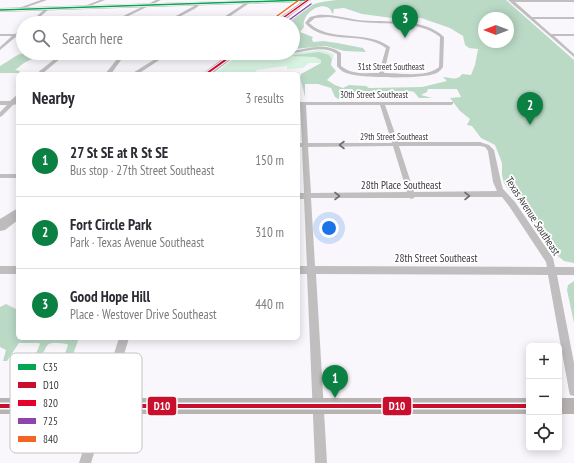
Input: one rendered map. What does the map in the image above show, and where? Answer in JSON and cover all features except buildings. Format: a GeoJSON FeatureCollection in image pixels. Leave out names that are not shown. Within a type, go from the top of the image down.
{"type":"FeatureCollection","features":[{"type":"Feature","properties":{"kind":"highway"},"geometry":{"type":"LineString","coordinates":[[285,16],[306,0]]}},
{"type":"Feature","properties":{"kind":"highway"},"geometry":{"type":"LineString","coordinates":[[209,72],[226,60]]}},
{"type":"Feature","properties":{"kind":"highway"},"geometry":{"type":"LineString","coordinates":[[0,226],[16,214]]}},
{"type":"Feature","properties":{"kind":"main road"},"geometry":{"type":"LineString","coordinates":[[0,10],[306,0]]}},
{"type":"Feature","properties":{"kind":"main road"},"geometry":{"type":"LineString","coordinates":[[142,406],[526,406]]}},
{"type":"Feature","properties":{"kind":"main road"},"geometry":{"type":"LineString","coordinates":[[562,406],[574,406]]}},
{"type":"Feature","properties":{"kind":"street"},"geometry":{"type":"LineString","coordinates":[[15,10],[45,0]]}},
{"type":"Feature","properties":{"kind":"street"},"geometry":{"type":"LineString","coordinates":[[81,8],[103,0]]}},
{"type":"Feature","properties":{"kind":"street"},"geometry":{"type":"LineString","coordinates":[[125,16],[159,0]]}},
{"type":"Feature","properties":{"kind":"street"},"geometry":{"type":"LineString","coordinates":[[511,1],[574,1]]}},
{"type":"Feature","properties":{"kind":"street"},"geometry":{"type":"LineString","coordinates":[[511,1],[573,54]]}},
{"type":"Feature","properties":{"kind":"street"},"geometry":{"type":"LineString","coordinates":[[228,16],[249,2]]}},
{"type":"Feature","properties":{"kind":"street"},"geometry":{"type":"LineString","coordinates":[[177,16],[198,4]]}},
{"type":"Feature","properties":{"kind":"street"},"geometry":{"type":"LineString","coordinates":[[39,16],[47,9]]}},
{"type":"Feature","properties":{"kind":"street","name":"31st Street Southeast"},"geometry":{"type":"LineString","coordinates":[[300,51],[323,48],[331,49],[338,54],[338,64],[345,71],[356,74],[381,75],[423,75],[434,73],[441,67],[443,40],[439,33],[431,29],[414,25],[361,22],[330,16],[316,17],[309,20],[307,23],[313,29],[350,38],[374,40],[385,45],[388,48],[381,75]]}},
{"type":"Feature","properties":{"kind":"street"},"geometry":{"type":"LineString","coordinates":[[531,18],[574,18]]}},
{"type":"Feature","properties":{"kind":"street"},"geometry":{"type":"LineString","coordinates":[[0,35],[16,35]]}},
{"type":"Feature","properties":{"kind":"street"},"geometry":{"type":"LineString","coordinates":[[0,49],[16,35]]}},
{"type":"Feature","properties":{"kind":"street"},"geometry":{"type":"LineString","coordinates":[[550,35],[574,35]]}},
{"type":"Feature","properties":{"kind":"street"},"geometry":{"type":"LineString","coordinates":[[42,72],[57,60]]}},
{"type":"Feature","properties":{"kind":"street"},"geometry":{"type":"LineString","coordinates":[[110,72],[119,60]]}},
{"type":"Feature","properties":{"kind":"street"},"geometry":{"type":"LineString","coordinates":[[137,72],[157,60]]}},
{"type":"Feature","properties":{"kind":"street"},"geometry":{"type":"LineString","coordinates":[[0,103],[15,103]]}},
{"type":"Feature","properties":{"kind":"street"},"geometry":{"type":"LineString","coordinates":[[0,115],[15,103]]}},
{"type":"Feature","properties":{"kind":"street"},"geometry":{"type":"LineString","coordinates":[[300,103],[303,196],[311,270],[321,463]]}},
{"type":"Feature","properties":{"kind":"street","name":"30th Street Southeast"},"geometry":{"type":"LineString","coordinates":[[300,103],[451,103]]}},
{"type":"Feature","properties":{"kind":"street"},"geometry":{"type":"LineString","coordinates":[[382,103],[412,196]]}},
{"type":"Feature","properties":{"kind":"street","name":"29th Street Southeast"},"geometry":{"type":"LineString","coordinates":[[301,144],[480,144],[489,148]]}},
{"type":"Feature","properties":{"kind":"street","name":"Texas Avenue Southeast"},"geometry":{"type":"LineString","coordinates":[[489,148],[492,151],[497,182],[550,261],[574,391]]}},
{"type":"Feature","properties":{"kind":"street"},"geometry":{"type":"LineString","coordinates":[[0,176],[16,176]]}},
{"type":"Feature","properties":{"kind":"street","name":"28th Place Southeast"},"geometry":{"type":"LineString","coordinates":[[303,196],[504,194]]}},
{"type":"Feature","properties":{"kind":"street"},"geometry":{"type":"LineString","coordinates":[[0,270],[16,270]]}},
{"type":"Feature","properties":{"kind":"street","name":"28th Street Southeast"},"geometry":{"type":"LineString","coordinates":[[300,270],[574,271]]}},
{"type":"Feature","properties":{"kind":"street"},"geometry":{"type":"LineString","coordinates":[[119,353],[123,340]]}},
{"type":"Feature","properties":{"kind":"street"},"geometry":{"type":"LineString","coordinates":[[85,463],[88,453]]}},
{"type":"Feature","properties":{"kind":"green space"},"geometry":{"type":"Polygon","coordinates":[[[337,0],[506,0],[574,60],[574,263],[564,261],[554,253],[504,183],[502,163],[495,145],[481,138],[472,126],[467,125],[470,119],[460,111],[450,98],[461,97],[457,89],[428,89],[427,92],[421,95],[432,98],[419,98],[414,92],[410,91],[357,91],[356,95],[351,89],[340,89],[340,97],[352,98],[338,99],[335,97],[331,88],[318,84],[305,84],[305,97],[300,77],[301,74],[321,63],[321,60],[315,57],[300,56],[300,54],[319,52],[329,55],[332,59],[331,65],[336,71],[327,80],[343,88],[349,85],[366,86],[369,88],[422,87],[447,81],[443,77],[458,78],[462,74],[471,75],[475,65],[478,49],[469,48],[465,45],[463,36],[450,28],[421,18],[392,18],[362,14],[344,8],[334,9],[333,14],[330,9],[326,7],[317,7],[306,17],[304,27],[300,32],[300,16],[294,16],[303,9],[315,4],[337,0]]]}},
{"type":"Feature","properties":{"kind":"green space"},"geometry":{"type":"Polygon","coordinates":[[[300,32],[313,37],[313,42],[323,41],[337,43],[363,48],[366,52],[344,51],[326,46],[300,48],[300,32]]]}},
{"type":"Feature","properties":{"kind":"green space"},"geometry":{"type":"Polygon","coordinates":[[[320,50],[334,54],[333,59],[322,63],[309,63],[303,68],[287,69],[287,66],[256,70],[257,72],[217,72],[233,60],[300,60],[300,52],[320,50]]]}},
{"type":"Feature","properties":{"kind":"green space"},"geometry":{"type":"Polygon","coordinates":[[[15,56],[16,60],[30,60],[15,70],[20,72],[0,73],[0,66],[15,56]]]}},
{"type":"Feature","properties":{"kind":"green space"},"geometry":{"type":"Polygon","coordinates":[[[574,281],[574,323],[567,290],[568,285],[574,281]]]}},
{"type":"Feature","properties":{"kind":"green space"},"geometry":{"type":"Polygon","coordinates":[[[6,304],[16,309],[16,340],[78,340],[74,353],[65,353],[67,344],[52,343],[47,346],[43,353],[36,353],[40,344],[39,343],[19,343],[12,353],[10,353],[10,356],[7,361],[3,361],[6,350],[0,347],[0,307],[6,304]]]}},
{"type":"Feature","properties":{"kind":"transit line","name":"840"},"geometry":{"type":"LineString","coordinates":[[277,16],[299,0]]}},
{"type":"Feature","properties":{"kind":"transit line","name":"C35"},"geometry":{"type":"LineString","coordinates":[[0,10],[305,0]]}},
{"type":"Feature","properties":{"kind":"transit line","name":"820"},"geometry":{"type":"LineString","coordinates":[[286,16],[308,0]]}},
{"type":"Feature","properties":{"kind":"transit line","name":"725"},"geometry":{"type":"LineString","coordinates":[[295,16],[311,4]]}},
{"type":"Feature","properties":{"kind":"transit line","name":"820"},"geometry":{"type":"LineString","coordinates":[[209,72],[225,60]]}},
{"type":"Feature","properties":{"kind":"transit line","name":"D10"},"geometry":{"type":"LineString","coordinates":[[0,406],[10,406]]}},
{"type":"Feature","properties":{"kind":"transit line","name":"D10"},"geometry":{"type":"LineString","coordinates":[[142,406],[526,406]]}},
{"type":"Feature","properties":{"kind":"place","name":"Good Hope Hill"},"geometry":{"type":"Point","coordinates":[405,38]}},
{"type":"Feature","properties":{"kind":"place","name":"Fort Circle Park"},"geometry":{"type":"Point","coordinates":[530,125]}},
{"type":"Feature","properties":{"kind":"place","name":"27 St SE at R St SE"},"geometry":{"type":"Point","coordinates":[335,398]}}]}
